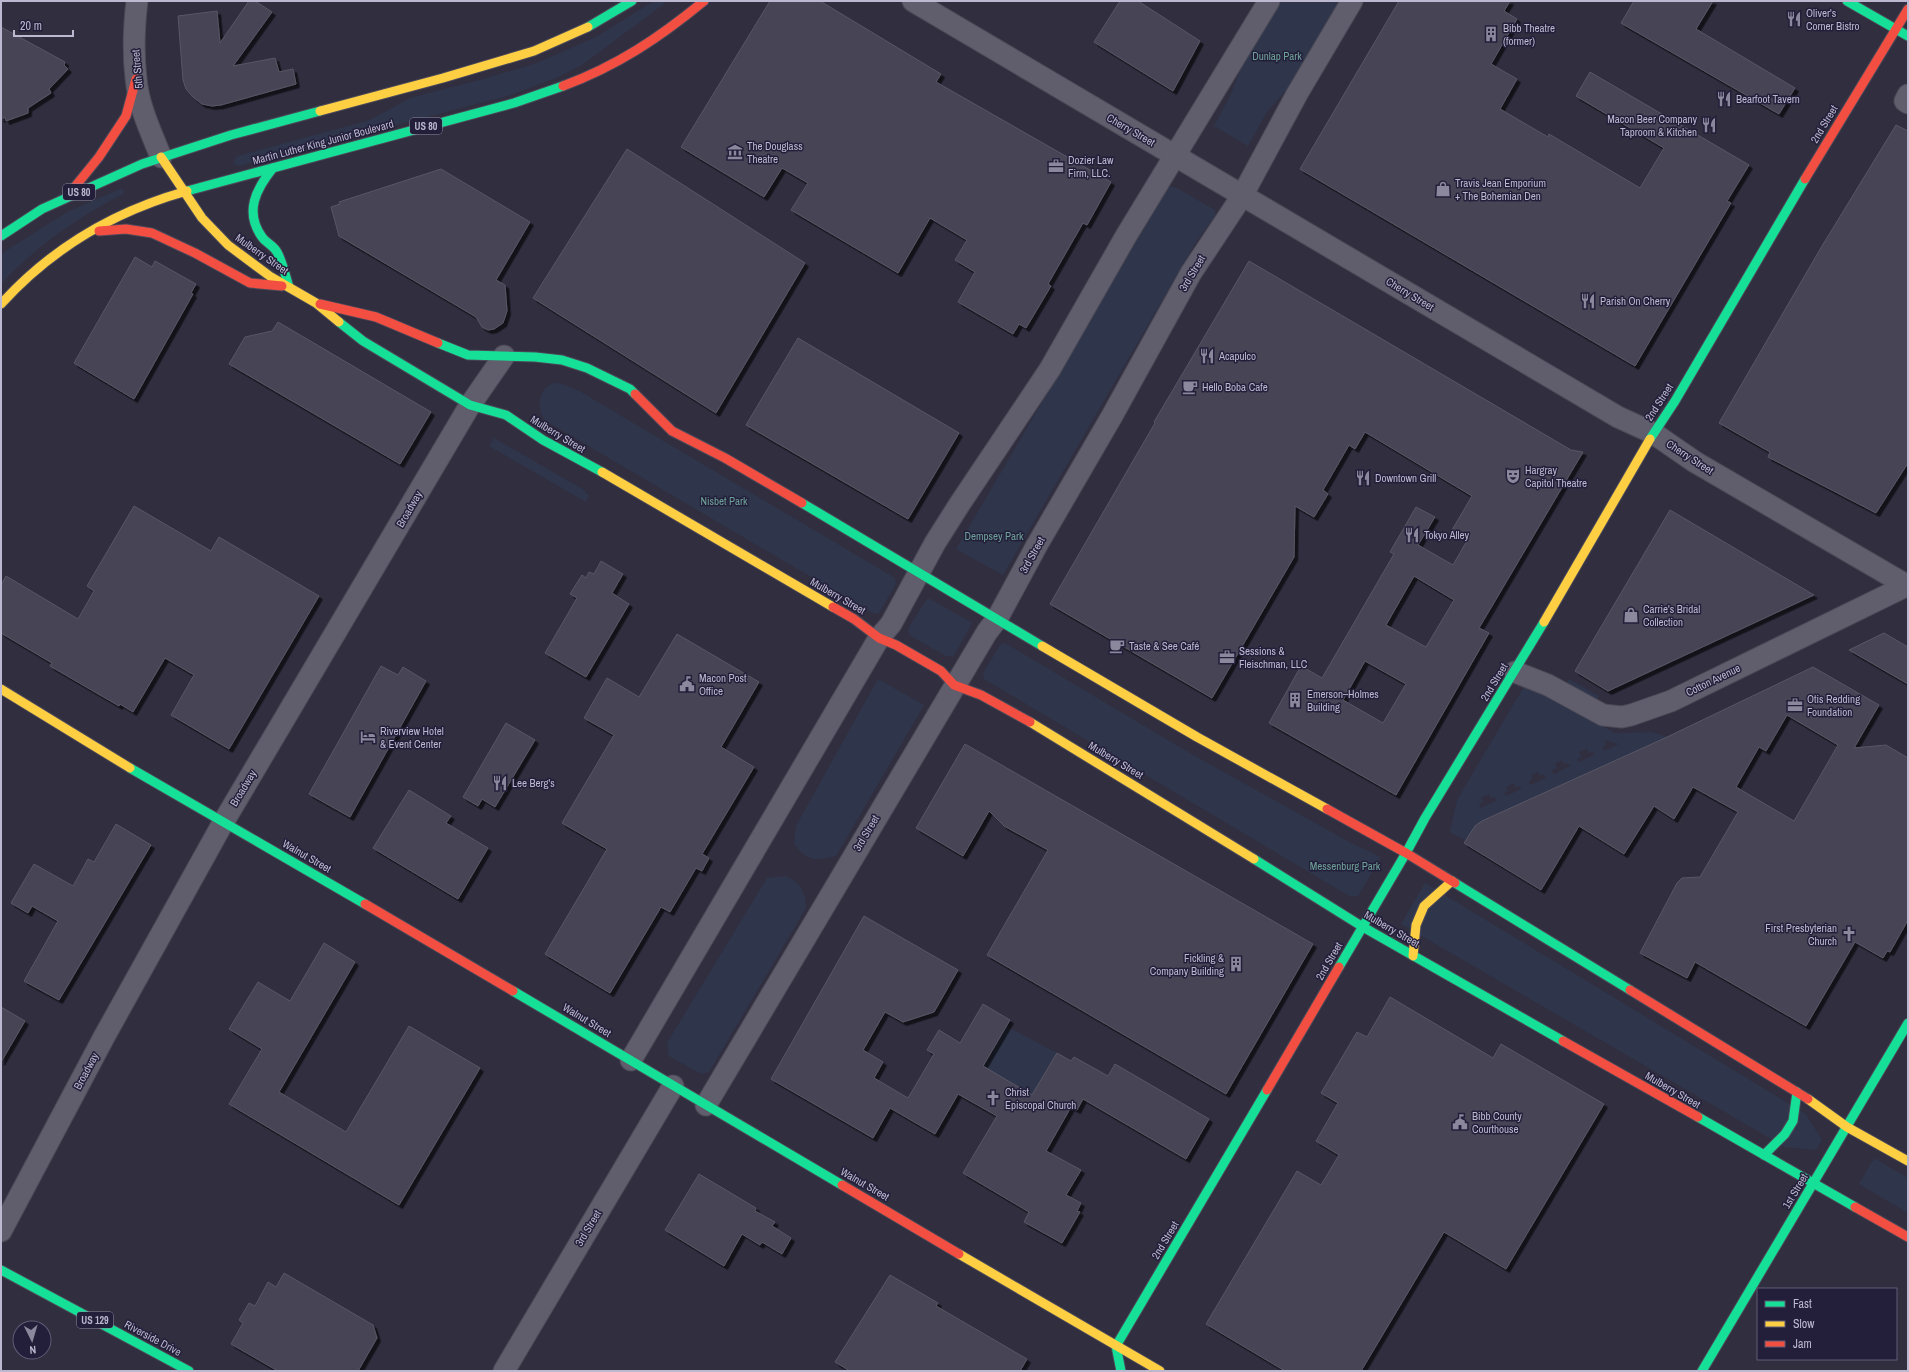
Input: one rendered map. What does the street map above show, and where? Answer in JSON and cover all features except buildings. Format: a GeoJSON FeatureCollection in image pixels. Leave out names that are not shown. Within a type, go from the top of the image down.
{"type":"FeatureCollection","features":[{"type":"Feature","properties":{"kind":"main road","name":"US 80"},"geometry":{"type":"LineString","coordinates":[[1,236],[42,209],[120,173],[161,157],[231,134],[443,78],[534,51],[594,24],[632,1]]}},
{"type":"Feature","properties":{"kind":"main road","name":"Martin Luther King Junior Boulevard"},"geometry":{"type":"LineString","coordinates":[[1,304],[36,268],[75,242],[119,217],[164,198],[184,192],[514,103],[581,79],[601,71],[647,43],[683,18],[704,1]]}},
{"type":"Feature","properties":{"kind":"main road"},"geometry":{"type":"LineString","coordinates":[[1847,1],[1908,36]]}},
{"type":"Feature","properties":{"kind":"main road","name":"2nd Street"},"geometry":{"type":"LineString","coordinates":[[1116,1346],[1363,927],[1425,818],[1515,672],[1653,433],[1675,401],[1778,224],[1908,9]]}},
{"type":"Feature","properties":{"kind":"main road"},"geometry":{"type":"LineString","coordinates":[[67,198],[99,157],[126,116],[136,79]]}},
{"type":"Feature","properties":{"kind":"main road","name":"Mulberry Street"},"geometry":{"type":"LineString","coordinates":[[161,157],[202,218],[228,246],[251,264],[316,303],[363,342],[470,405],[506,415],[543,440],[625,485],[854,620],[879,638],[896,645],[942,671],[954,685],[981,695],[1023,718],[1363,927],[1908,1237]]}},
{"type":"Feature","properties":{"kind":"main road"},"geometry":{"type":"LineString","coordinates":[[94,231],[126,230],[152,233],[195,253],[250,283],[289,286],[276,249],[264,240],[257,230],[253,217],[252,205],[254,195],[273,168]]}},
{"type":"Feature","properties":{"kind":"main road","name":"Mulberry Street"},"geometry":{"type":"LineString","coordinates":[[316,303],[376,317],[468,355],[562,360],[587,368],[630,389],[672,431],[725,458],[1197,737],[1406,853],[1797,1092],[1847,1127],[1908,1161]]}},
{"type":"Feature","properties":{"kind":"main road","name":"Walnut Street"},"geometry":{"type":"LineString","coordinates":[[1,689],[182,799],[224,821],[631,1060],[706,1106],[1160,1371]]}},
{"type":"Feature","properties":{"kind":"main road"},"geometry":{"type":"LineString","coordinates":[[1413,956],[1416,925],[1424,906],[1452,881]]}},
{"type":"Feature","properties":{"kind":"main road","name":"1st Street"},"geometry":{"type":"LineString","coordinates":[[1702,1371],[1908,1024]]}},
{"type":"Feature","properties":{"kind":"main road"},"geometry":{"type":"LineString","coordinates":[[1764,1155],[1785,1134],[1794,1121],[1797,1092]]}},
{"type":"Feature","properties":{"kind":"main road","name":"Riverside Drive"},"geometry":{"type":"LineString","coordinates":[[1,1270],[189,1371]]}},
{"type":"Feature","properties":{"kind":"main road"},"geometry":{"type":"LineString","coordinates":[[1116,1346],[1121,1371]]}},
{"type":"Feature","properties":{"kind":"street","name":"5th Street"},"geometry":{"type":"LineString","coordinates":[[137,1],[135,46],[136,79],[146,119],[161,157]]}},
{"type":"Feature","properties":{"kind":"street","name":"Cherry Street"},"geometry":{"type":"LineString","coordinates":[[913,1],[1618,417],[1653,433],[1695,462],[1908,585]]}},
{"type":"Feature","properties":{"kind":"street"},"geometry":{"type":"LineString","coordinates":[[631,1060],[879,638],[891,624],[911,590],[918,573],[959,504],[1050,369],[1174,155],[1269,1]]}},
{"type":"Feature","properties":{"kind":"street","name":"3rd Street"},"geometry":{"type":"LineString","coordinates":[[706,1106],[954,685],[987,632],[997,619],[1037,545],[1112,416],[1191,273],[1242,196],[1297,94],[1352,1]]}},
{"type":"Feature","properties":{"kind":"street"},"geometry":{"type":"LineString","coordinates":[[1908,95],[1905,101],[1908,103]]}},
{"type":"Feature","properties":{"kind":"street","name":"Broadway"},"geometry":{"type":"LineString","coordinates":[[1,1231],[104,1037],[224,821],[470,405],[504,356]]}},
{"type":"Feature","properties":{"kind":"street","name":"Cotton Avenue"},"geometry":{"type":"LineString","coordinates":[[1515,672],[1548,685],[1603,714],[1622,717],[1639,713],[1671,701],[1908,585]]}},
{"type":"Feature","properties":{"kind":"street","name":"3rd Street"},"geometry":{"type":"LineString","coordinates":[[504,1371],[673,1086]]}},
{"type":"Feature","properties":{"kind":"green space"},"geometry":{"type":"Polygon","coordinates":[[[654,1],[668,1],[582,65],[556,78],[511,95],[239,166],[233,164],[236,157],[241,155],[370,120],[410,98],[537,63],[596,37],[654,1]]]}},
{"type":"Feature","properties":{"kind":"green space","name":"Dunlap Park"},"geometry":{"type":"Polygon","coordinates":[[[1277,1],[1342,1],[1297,78],[1266,113],[1248,146],[1214,126],[1231,94],[1249,47],[1277,1]]]}},
{"type":"Feature","properties":{"kind":"green space","name":"Dempsey Park"},"geometry":{"type":"Polygon","coordinates":[[[1168,187],[1175,187],[1215,210],[1215,216],[1196,242],[1003,575],[956,549],[1168,187]]]}},
{"type":"Feature","properties":{"kind":"green space"},"geometry":{"type":"Polygon","coordinates":[[[120,189],[124,191],[123,194],[74,223],[43,245],[14,270],[1,284],[1,254],[67,212],[120,189]]]}},
{"type":"Feature","properties":{"kind":"green space","name":"Nisbet Park"},"geometry":{"type":"Polygon","coordinates":[[[554,383],[560,383],[581,392],[895,578],[896,584],[879,613],[876,614],[869,611],[546,421],[540,411],[540,400],[544,390],[554,383]]]}},
{"type":"Feature","properties":{"kind":"green space"},"geometry":{"type":"Polygon","coordinates":[[[494,438],[586,491],[585,493],[589,495],[586,502],[489,446],[494,438]]]}},
{"type":"Feature","properties":{"kind":"green space"},"geometry":{"type":"Polygon","coordinates":[[[927,599],[930,599],[972,623],[953,657],[946,656],[911,636],[908,631],[927,599]]]}},
{"type":"Feature","properties":{"kind":"green space","name":"Messenburg Park"},"geometry":{"type":"Polygon","coordinates":[[[1005,643],[1188,752],[1351,843],[1379,856],[1380,859],[1358,896],[1351,897],[984,679],[983,673],[1000,645],[1005,643]]]}},
{"type":"Feature","properties":{"kind":"green space"},"geometry":{"type":"Polygon","coordinates":[[[878,679],[924,705],[836,856],[822,859],[812,859],[799,850],[794,844],[796,826],[878,679]]]}},
{"type":"Feature","properties":{"kind":"green space"},"geometry":{"type":"Polygon","coordinates":[[[1569,679],[1599,696],[1595,703],[1565,685],[1569,679]]]}},
{"type":"Feature","properties":{"kind":"green space"},"geometry":{"type":"Polygon","coordinates":[[[1525,687],[1547,695],[1615,733],[1651,732],[1668,737],[1482,821],[1475,826],[1465,840],[1450,832],[1457,800],[1525,687]],[[1605,740],[1606,745],[1602,747],[1604,751],[1619,744],[1605,740]],[[1587,749],[1579,752],[1581,757],[1577,759],[1579,762],[1594,755],[1593,751],[1589,753],[1587,749]],[[1562,760],[1555,764],[1557,768],[1552,770],[1554,774],[1570,766],[1568,763],[1564,764],[1562,760]],[[1538,772],[1531,775],[1533,779],[1529,781],[1530,785],[1546,778],[1544,774],[1540,776],[1538,772]],[[1514,783],[1506,787],[1508,791],[1504,793],[1506,796],[1521,789],[1520,786],[1516,788],[1514,783]],[[1489,794],[1481,798],[1483,802],[1479,804],[1481,808],[1496,801],[1495,797],[1491,798],[1489,794]]]}},
{"type":"Feature","properties":{"kind":"green space"},"geometry":{"type":"Polygon","coordinates":[[[786,876],[801,888],[805,897],[806,908],[709,1072],[701,1074],[669,1056],[667,1043],[767,878],[786,876]]]}},
{"type":"Feature","properties":{"kind":"green space"},"geometry":{"type":"Polygon","coordinates":[[[1425,883],[1806,1114],[1822,1140],[1816,1150],[1785,1147],[1401,924],[1425,883]]]}},
{"type":"Feature","properties":{"kind":"green space"},"geometry":{"type":"Polygon","coordinates":[[[1006,1026],[1057,1053],[1028,1102],[1010,1082],[983,1066],[1006,1026]]]}},
{"type":"Feature","properties":{"kind":"green space"},"geometry":{"type":"Polygon","coordinates":[[[1874,1158],[1908,1178],[1908,1213],[1859,1184],[1874,1158]]]}},
{"type":"Feature","properties":{"kind":"traffic: fast"},"geometry":{"type":"LineString","coordinates":[[588,27],[632,1]]}},
{"type":"Feature","properties":{"kind":"traffic: fast"},"geometry":{"type":"LineString","coordinates":[[1847,1],[1908,36]]}},
{"type":"Feature","properties":{"kind":"traffic: fast"},"geometry":{"type":"LineString","coordinates":[[187,191],[514,103],[563,86]]}},
{"type":"Feature","properties":{"kind":"traffic: fast"},"geometry":{"type":"LineString","coordinates":[[1,236],[42,209],[142,164],[231,135],[320,111]]}},
{"type":"Feature","properties":{"kind":"traffic: fast"},"geometry":{"type":"LineString","coordinates":[[273,168],[257,192],[254,201],[254,219],[262,237],[277,252],[289,287]]}},
{"type":"Feature","properties":{"kind":"traffic: fast"},"geometry":{"type":"LineString","coordinates":[[1650,439],[1675,401],[1805,179]]}},
{"type":"Feature","properties":{"kind":"traffic: fast"},"geometry":{"type":"LineString","coordinates":[[339,322],[363,341],[470,405],[506,415],[543,440],[602,472]]}},
{"type":"Feature","properties":{"kind":"traffic: fast"},"geometry":{"type":"LineString","coordinates":[[438,343],[468,355],[535,357],[562,360],[587,368],[630,389],[635,394]]}},
{"type":"Feature","properties":{"kind":"traffic: fast"},"geometry":{"type":"LineString","coordinates":[[802,503],[1042,646]]}},
{"type":"Feature","properties":{"kind":"traffic: fast"},"geometry":{"type":"LineString","coordinates":[[1406,853],[1425,818],[1544,622]]}},
{"type":"Feature","properties":{"kind":"traffic: fast"},"geometry":{"type":"LineString","coordinates":[[130,768],[365,904]]}},
{"type":"Feature","properties":{"kind":"traffic: fast"},"geometry":{"type":"LineString","coordinates":[[1339,967],[1406,853]]}},
{"type":"Feature","properties":{"kind":"traffic: fast"},"geometry":{"type":"LineString","coordinates":[[1254,859],[1363,927],[1563,1041]]}},
{"type":"Feature","properties":{"kind":"traffic: fast"},"geometry":{"type":"LineString","coordinates":[[1455,883],[1630,990]]}},
{"type":"Feature","properties":{"kind":"traffic: fast"},"geometry":{"type":"LineString","coordinates":[[513,991],[842,1185]]}},
{"type":"Feature","properties":{"kind":"traffic: fast"},"geometry":{"type":"LineString","coordinates":[[1702,1371],[1908,1023]]}},
{"type":"Feature","properties":{"kind":"traffic: fast"},"geometry":{"type":"LineString","coordinates":[[1121,1371],[1116,1346],[1267,1090]]}},
{"type":"Feature","properties":{"kind":"traffic: fast"},"geometry":{"type":"LineString","coordinates":[[1764,1155],[1785,1134],[1793,1121],[1797,1092]]}},
{"type":"Feature","properties":{"kind":"traffic: fast"},"geometry":{"type":"LineString","coordinates":[[1698,1117],[1855,1207]]}},
{"type":"Feature","properties":{"kind":"traffic: fast"},"geometry":{"type":"LineString","coordinates":[[1,1270],[189,1371]]}},
{"type":"Feature","properties":{"kind":"traffic: slow"},"geometry":{"type":"LineString","coordinates":[[320,111],[443,78],[534,51],[588,27]]}},
{"type":"Feature","properties":{"kind":"traffic: slow"},"geometry":{"type":"LineString","coordinates":[[161,157],[202,218],[228,245],[271,277],[316,303],[339,322]]}},
{"type":"Feature","properties":{"kind":"traffic: slow"},"geometry":{"type":"LineString","coordinates":[[1,304],[20,284],[41,266],[86,234],[135,209],[160,199],[187,191]]}},
{"type":"Feature","properties":{"kind":"traffic: slow"},"geometry":{"type":"LineString","coordinates":[[1544,622],[1650,439]]}},
{"type":"Feature","properties":{"kind":"traffic: slow"},"geometry":{"type":"LineString","coordinates":[[602,472],[833,607]]}},
{"type":"Feature","properties":{"kind":"traffic: slow"},"geometry":{"type":"LineString","coordinates":[[1042,646],[1197,737],[1327,809]]}},
{"type":"Feature","properties":{"kind":"traffic: slow"},"geometry":{"type":"LineString","coordinates":[[1,689],[130,768]]}},
{"type":"Feature","properties":{"kind":"traffic: slow"},"geometry":{"type":"LineString","coordinates":[[1030,722],[1254,859]]}},
{"type":"Feature","properties":{"kind":"traffic: slow"},"geometry":{"type":"LineString","coordinates":[[1413,956],[1416,925],[1424,906],[1452,881]]}},
{"type":"Feature","properties":{"kind":"traffic: slow"},"geometry":{"type":"LineString","coordinates":[[1808,1099],[1847,1127],[1908,1161]]}},
{"type":"Feature","properties":{"kind":"traffic: slow"},"geometry":{"type":"LineString","coordinates":[[959,1254],[1160,1371]]}},
{"type":"Feature","properties":{"kind":"traffic: jam"},"geometry":{"type":"LineString","coordinates":[[563,86],[583,78],[637,50],[671,27],[704,1]]}},
{"type":"Feature","properties":{"kind":"traffic: jam"},"geometry":{"type":"LineString","coordinates":[[1805,179],[1908,9]]}},
{"type":"Feature","properties":{"kind":"traffic: jam"},"geometry":{"type":"LineString","coordinates":[[69,194],[99,157],[126,116],[136,79]]}},
{"type":"Feature","properties":{"kind":"traffic: jam"},"geometry":{"type":"LineString","coordinates":[[99,231],[126,229],[152,233],[195,253],[250,283],[282,286]]}},
{"type":"Feature","properties":{"kind":"traffic: jam"},"geometry":{"type":"LineString","coordinates":[[320,304],[376,317],[438,343]]}},
{"type":"Feature","properties":{"kind":"traffic: jam"},"geometry":{"type":"LineString","coordinates":[[635,394],[672,431],[725,458],[802,503]]}},
{"type":"Feature","properties":{"kind":"traffic: jam"},"geometry":{"type":"LineString","coordinates":[[833,607],[854,619],[879,638],[896,645],[941,671],[954,685],[981,695],[1030,722]]}},
{"type":"Feature","properties":{"kind":"traffic: jam"},"geometry":{"type":"LineString","coordinates":[[1327,809],[1406,853],[1455,883]]}},
{"type":"Feature","properties":{"kind":"traffic: jam"},"geometry":{"type":"LineString","coordinates":[[365,904],[513,991]]}},
{"type":"Feature","properties":{"kind":"traffic: jam"},"geometry":{"type":"LineString","coordinates":[[1267,1090],[1339,967]]}},
{"type":"Feature","properties":{"kind":"traffic: jam"},"geometry":{"type":"LineString","coordinates":[[1630,990],[1808,1099]]}},
{"type":"Feature","properties":{"kind":"traffic: jam"},"geometry":{"type":"LineString","coordinates":[[1563,1041],[1698,1117]]}},
{"type":"Feature","properties":{"kind":"traffic: jam"},"geometry":{"type":"LineString","coordinates":[[842,1185],[959,1254]]}},
{"type":"Feature","properties":{"kind":"traffic: jam"},"geometry":{"type":"LineString","coordinates":[[1855,1207],[1908,1237]]}},
{"type":"Feature","properties":{"kind":"place","name":"Oliver's Corner Bistro"},"geometry":{"type":"Point","coordinates":[1794,19]}},
{"type":"Feature","properties":{"kind":"place","name":"Bibb Theatre (former)"},"geometry":{"type":"Point","coordinates":[1491,34]}},
{"type":"Feature","properties":{"kind":"place","name":"Bearfoot Tavern"},"geometry":{"type":"Point","coordinates":[1724,99]}},
{"type":"Feature","properties":{"kind":"place","name":"Macon Beer Company Taproom & Kitchen"},"geometry":{"type":"Point","coordinates":[1709,125]}},
{"type":"Feature","properties":{"kind":"place","name":"The Douglass Theatre"},"geometry":{"type":"Point","coordinates":[735,152]}},
{"type":"Feature","properties":{"kind":"place","name":"Dozier Law Firm, LLC."},"geometry":{"type":"Point","coordinates":[1056,166]}},
{"type":"Feature","properties":{"kind":"place","name":"Travis Jean Emporium + The Bohemian Den"},"geometry":{"type":"Point","coordinates":[1443,189]}},
{"type":"Feature","properties":{"kind":"place","name":"Parish On Cherry"},"geometry":{"type":"Point","coordinates":[1588,301]}},
{"type":"Feature","properties":{"kind":"place","name":"Acapulco"},"geometry":{"type":"Point","coordinates":[1207,356]}},
{"type":"Feature","properties":{"kind":"place","name":"Hello Boba Cafe"},"geometry":{"type":"Point","coordinates":[1190,387]}},
{"type":"Feature","properties":{"kind":"place","name":"Hargray Capitol Theatre"},"geometry":{"type":"Point","coordinates":[1513,476]}},
{"type":"Feature","properties":{"kind":"place","name":"Downtown Grill"},"geometry":{"type":"Point","coordinates":[1363,478]}},
{"type":"Feature","properties":{"kind":"place","name":"Tokyo Alley"},"geometry":{"type":"Point","coordinates":[1412,535]}},
{"type":"Feature","properties":{"kind":"place","name":"Carrie's Bridal Collection"},"geometry":{"type":"Point","coordinates":[1631,615]}},
{"type":"Feature","properties":{"kind":"place","name":"Taste & See Café"},"geometry":{"type":"Point","coordinates":[1117,646]}},
{"type":"Feature","properties":{"kind":"place","name":"Sessions & Fleischman, LLC"},"geometry":{"type":"Point","coordinates":[1227,657]}},
{"type":"Feature","properties":{"kind":"place","name":"Macon Post Office"},"geometry":{"type":"Point","coordinates":[687,684]}},
{"type":"Feature","properties":{"kind":"place","name":"Emerson–Holmes Building"},"geometry":{"type":"Point","coordinates":[1295,700]}},
{"type":"Feature","properties":{"kind":"place","name":"Otis Redding Foundation"},"geometry":{"type":"Point","coordinates":[1795,705]}},
{"type":"Feature","properties":{"kind":"place","name":"Riverview Hotel & Event Center"},"geometry":{"type":"Point","coordinates":[368,737]}},
{"type":"Feature","properties":{"kind":"place","name":"Lee Berg's"},"geometry":{"type":"Point","coordinates":[500,783]}},
{"type":"Feature","properties":{"kind":"place","name":"First Presbyterian Church"},"geometry":{"type":"Point","coordinates":[1849,934]}},
{"type":"Feature","properties":{"kind":"place","name":"Fickling & Company Building"},"geometry":{"type":"Point","coordinates":[1236,964]}},
{"type":"Feature","properties":{"kind":"place","name":"Christ Episcopal Church"},"geometry":{"type":"Point","coordinates":[993,1098]}},
{"type":"Feature","properties":{"kind":"place","name":"Bibb County Courthouse"},"geometry":{"type":"Point","coordinates":[1460,1122]}}]}
